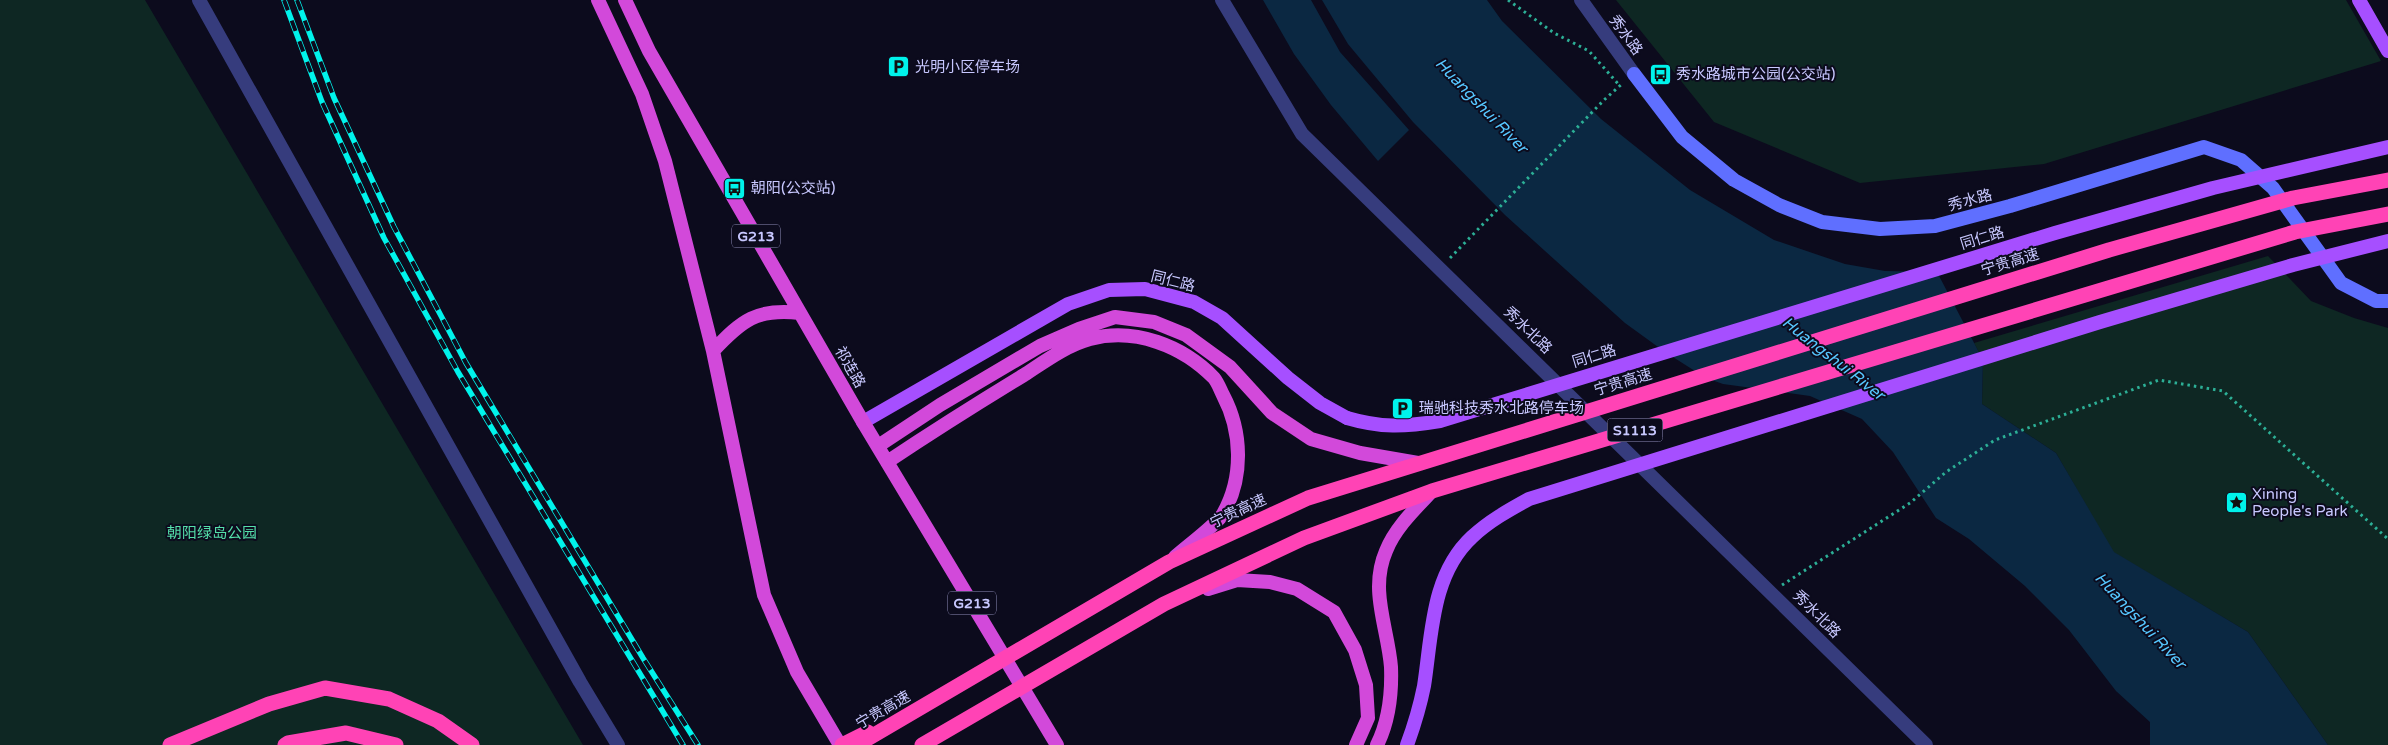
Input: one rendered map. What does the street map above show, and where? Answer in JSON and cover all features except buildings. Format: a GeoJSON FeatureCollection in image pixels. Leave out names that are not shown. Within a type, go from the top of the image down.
{"type":"FeatureCollection","features":[{"type":"Feature","properties":{"kind":"highway"},"geometry":{"type":"LineString","coordinates":[[598,0],[642,94],[665,161],[713,351],[764,595],[796,672],[841,745],[952,690]]}},
{"type":"Feature","properties":{"kind":"highway","name":"祁连路"},"geometry":{"type":"LineString","coordinates":[[625,0],[649,51],[863,422],[1057,745]]}},
{"type":"Feature","properties":{"kind":"highway","name":"宁贵高速"},"geometry":{"type":"LineString","coordinates":[[856,745],[1168,562],[1308,498],[2109,250],[2292,198],[2388,180]]}},
{"type":"Feature","properties":{"kind":"highway","name":"S1113"},"geometry":{"type":"LineString","coordinates":[[922,745],[1164,604],[1304,538],[1432,491],[2296,232],[2388,214]]}},
{"type":"Feature","properties":{"kind":"highway"},"geometry":{"type":"LineString","coordinates":[[713,351],[732,330],[756,315],[776,310],[800,313]]}},
{"type":"Feature","properties":{"kind":"highway"},"geometry":{"type":"LineString","coordinates":[[878,446],[1040,346],[1079,329],[1115,317],[1154,322],[1186,335],[1230,367],[1272,413],[1311,439],[1360,453],[1418,463]]}},
{"type":"Feature","properties":{"kind":"highway"},"geometry":{"type":"LineString","coordinates":[[887,462],[956,416],[1040,365],[1090,339],[1114,336],[1150,338],[1186,354],[1215,380],[1232,412],[1238,446],[1236,483],[1222,515],[1168,562]]}},
{"type":"Feature","properties":{"kind":"highway"},"geometry":{"type":"LineString","coordinates":[[1377,745],[1383,733],[1390,701],[1390,667],[1379,599],[1379,582],[1385,552],[1400,528],[1432,491]]}},
{"type":"Feature","properties":{"kind":"highway"},"geometry":{"type":"LineString","coordinates":[[1164,604],[1237,580],[1270,582],[1297,589],[1334,612],[1355,650],[1366,686],[1368,718],[1356,745]]}},
{"type":"Feature","properties":{"kind":"highway"},"geometry":{"type":"LineString","coordinates":[[170,745],[269,704],[325,688],[389,699],[438,721],[472,745]]}},
{"type":"Feature","properties":{"kind":"highway"},"geometry":{"type":"LineString","coordinates":[[285,745],[288,742],[346,733],[396,745]]}},
{"type":"Feature","properties":{"kind":"main road"},"geometry":{"type":"LineString","coordinates":[[2359,0],[2388,51]]}},
{"type":"Feature","properties":{"kind":"main road","name":"秀水路"},"geometry":{"type":"LineString","coordinates":[[1634,74],[1682,137],[1734,180],[1780,205],[1822,222],[1880,229],[1935,226],[2010,206],[2204,147],[2241,160],[2272,188],[2341,283],[2376,301],[2388,301]]}},
{"type":"Feature","properties":{"kind":"main road","name":"同仁路"},"geometry":{"type":"LineString","coordinates":[[863,422],[1068,304],[1109,290],[1145,289],[1194,302],[1222,318],[1288,378],[1320,403],[1347,418],[1373,426],[1405,427],[1440,421],[2055,233],[2213,188],[2388,147]]}},
{"type":"Feature","properties":{"kind":"main road"},"geometry":{"type":"LineString","coordinates":[[1408,745],[1423,688],[1438,593],[1450,566],[1471,538],[1498,516],[1529,500],[2100,322],[2293,265],[2388,241]]}},
{"type":"Feature","properties":{"kind":"street"},"geometry":{"type":"LineString","coordinates":[[199,0],[576,674],[618,745]]}},
{"type":"Feature","properties":{"kind":"street","name":"秀水北路"},"geometry":{"type":"LineString","coordinates":[[1222,0],[1302,134],[1441,267],[1926,745]]}},
{"type":"Feature","properties":{"kind":"street","name":"秀水路"},"geometry":{"type":"LineString","coordinates":[[1581,0],[1634,74]]}},
{"type":"Feature","properties":{"kind":"path"},"geometry":{"type":"LineString","coordinates":[[1508,0],[1554,33],[1589,51],[1620,86]]}},
{"type":"Feature","properties":{"kind":"path"},"geometry":{"type":"LineString","coordinates":[[1441,267],[1604,100],[1634,74]]}},
{"type":"Feature","properties":{"kind":"path"},"geometry":{"type":"LineString","coordinates":[[1771,591],[1910,503],[1946,472],[1995,440],[2159,380],[2223,391],[2388,539]]}},
{"type":"Feature","properties":{"kind":"green space","name":"朝阳绿岛公园"},"geometry":{"type":"Polygon","coordinates":[[[0,0],[145,0],[583,745],[0,745],[0,0]]]}},
{"type":"Feature","properties":{"kind":"green space"},"geometry":{"type":"Polygon","coordinates":[[[1616,0],[2346,0],[2381,61],[2044,164],[1860,183],[1714,122],[1616,0]]]}},
{"type":"Feature","properties":{"kind":"green space","name":"Xining People's Park"},"geometry":{"type":"Polygon","coordinates":[[[2268,256],[2311,301],[2354,318],[2388,328],[2388,745],[2328,745],[2248,632],[2113,552],[2056,453],[1982,404],[1983,360],[1974,343],[2268,256]]]}},
{"type":"Feature","properties":{"kind":"water"},"geometry":{"type":"Polygon","coordinates":[[[1263,0],[1311,0],[1340,52],[1409,130],[1378,161],[1331,105],[1294,54],[1263,0]]]}},
{"type":"Feature","properties":{"kind":"water","name":"Huangshui River"},"geometry":{"type":"Polygon","coordinates":[[[1322,0],[1487,0],[1502,21],[1601,119],[1690,190],[1774,240],[1845,264],[1885,271],[1937,272],[1983,360],[1982,404],[2056,453],[2114,552],[2248,632],[2328,745],[2150,745],[2150,722],[2116,691],[2069,630],[2025,586],[1969,539],[1936,518],[1893,452],[1862,419],[1810,396],[1723,384],[1706,378],[1665,352],[1625,323],[1505,215],[1413,122],[1348,44],[1322,0]]]}},
{"type":"Feature","properties":{"kind":"railway"},"geometry":{"type":"LineString","coordinates":[[284,0],[322,102],[384,238],[458,372],[683,745]]}},
{"type":"Feature","properties":{"kind":"railway"},"geometry":{"type":"LineString","coordinates":[[297,0],[334,98],[394,227],[466,363],[643,658],[698,745]]}},
{"type":"Feature","properties":{"kind":"place","name":"光明小区停车场"},"geometry":{"type":"Point","coordinates":[899,67]}},
{"type":"Feature","properties":{"kind":"place","name":"秀水路城市公园(公交站)"},"geometry":{"type":"Point","coordinates":[1660,74]}},
{"type":"Feature","properties":{"kind":"place","name":"朝阳(公交站)"},"geometry":{"type":"Point","coordinates":[735,188]}},
{"type":"Feature","properties":{"kind":"place","name":"瑞驰科技秀水北路停车场"},"geometry":{"type":"Point","coordinates":[1403,408]}},
{"type":"Feature","properties":{"kind":"place","name":"Xining People's Park"},"geometry":{"type":"Point","coordinates":[2236,503]}}]}
